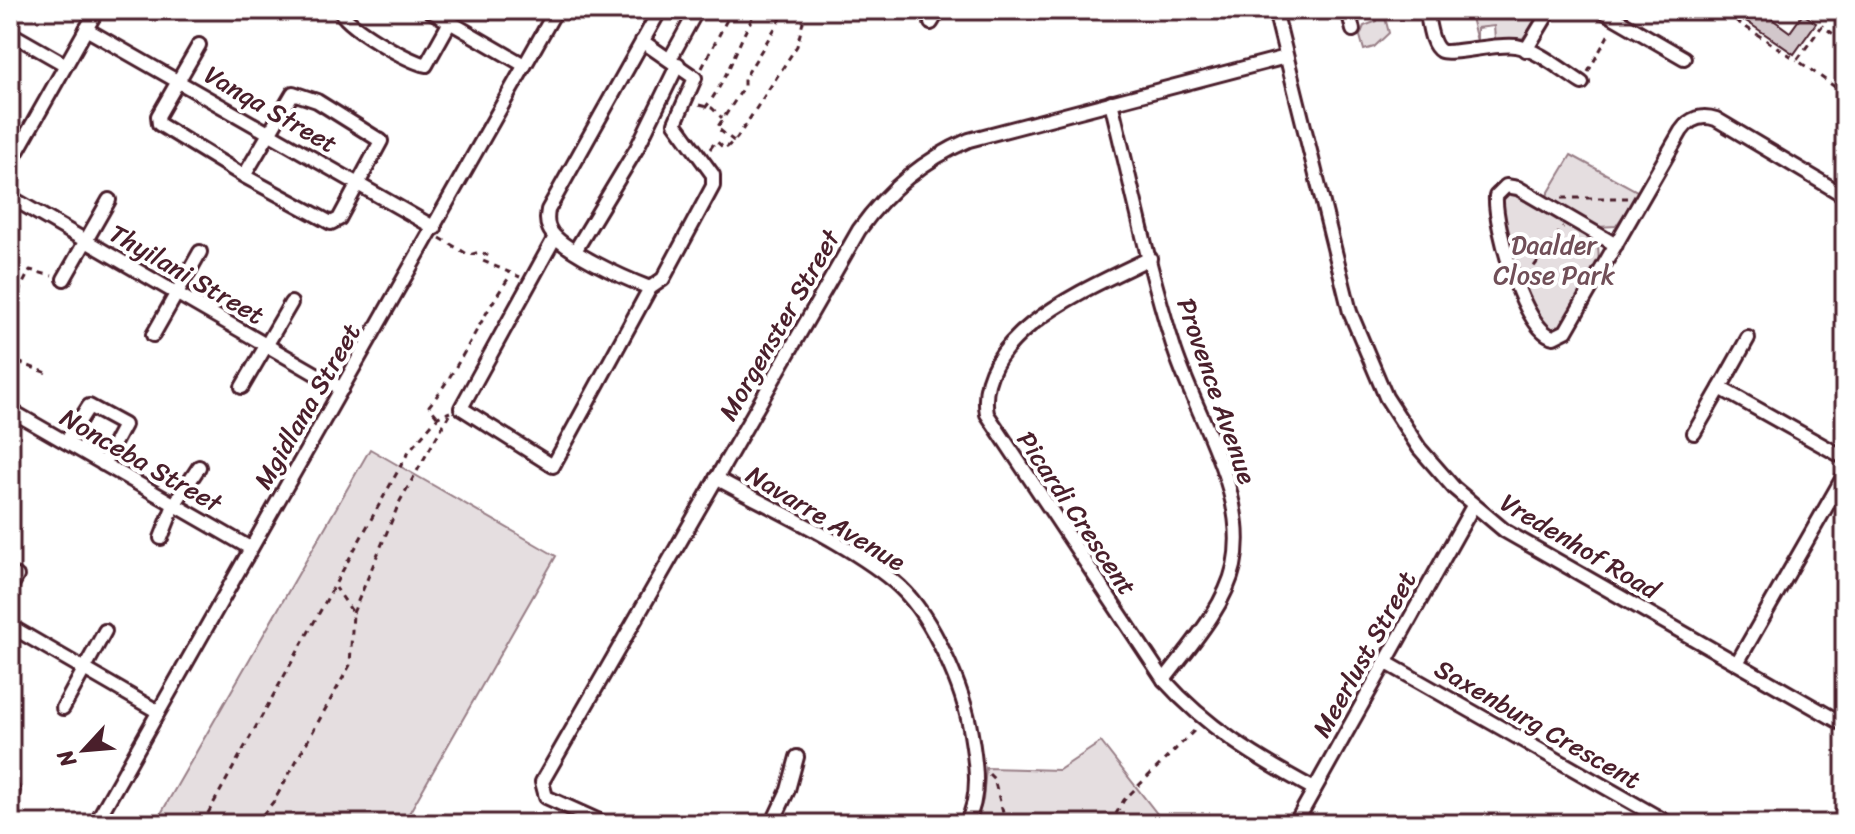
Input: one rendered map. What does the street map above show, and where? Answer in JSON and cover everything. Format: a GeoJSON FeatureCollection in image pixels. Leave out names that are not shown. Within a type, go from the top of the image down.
{"type":"FeatureCollection","features":[{"type":"Feature","properties":{"kind":"street"},"geometry":{"type":"LineString","coordinates":[[10,164],[97,10]]}},
{"type":"Feature","properties":{"kind":"street"},"geometry":{"type":"LineString","coordinates":[[340,10],[343,18],[374,38],[426,65],[448,17]]}},
{"type":"Feature","properties":{"kind":"street"},"geometry":{"type":"LineString","coordinates":[[429,10],[448,17],[524,65]]}},
{"type":"Feature","properties":{"kind":"street","name":"Mgidlana Street"},"geometry":{"type":"LineString","coordinates":[[95,824],[556,10]]}},
{"type":"Feature","properties":{"kind":"street"},"geometry":{"type":"LineString","coordinates":[[650,288],[575,251],[555,237],[547,225],[548,210],[660,10]]}},
{"type":"Feature","properties":{"kind":"street"},"geometry":{"type":"LineString","coordinates":[[575,251],[637,148],[697,10]]}},
{"type":"Feature","properties":{"kind":"street"},"geometry":{"type":"LineString","coordinates":[[931,23],[939,10]]}},
{"type":"Feature","properties":{"kind":"street","name":"Vredenhof Road"},"geometry":{"type":"LineString","coordinates":[[1275,10],[1350,312],[1366,355],[1401,423],[1436,469],[1473,506],[1505,531],[1845,725]]}},
{"type":"Feature","properties":{"kind":"street"},"geometry":{"type":"LineString","coordinates":[[1348,10],[1353,30]]}},
{"type":"Feature","properties":{"kind":"street"},"geometry":{"type":"LineString","coordinates":[[1426,10],[1435,45],[1440,51],[1449,53],[1486,45],[1526,50],[1582,83]]}},
{"type":"Feature","properties":{"kind":"street"},"geometry":{"type":"LineString","coordinates":[[1526,50],[1550,10]]}},
{"type":"Feature","properties":{"kind":"street"},"geometry":{"type":"LineString","coordinates":[[1601,10],[1684,58]]}},
{"type":"Feature","properties":{"kind":"street"},"geometry":{"type":"LineString","coordinates":[[1839,10],[1845,14]]}},
{"type":"Feature","properties":{"kind":"street","name":"Vanqa Street"},"geometry":{"type":"LineString","coordinates":[[86,29],[435,228]]}},
{"type":"Feature","properties":{"kind":"street"},"geometry":{"type":"LineString","coordinates":[[10,33],[66,65]]}},
{"type":"Feature","properties":{"kind":"street"},"geometry":{"type":"LineString","coordinates":[[555,237],[534,281],[456,410],[553,466],[650,288],[663,279],[713,186],[713,175],[675,123],[695,78],[642,41]]}},
{"type":"Feature","properties":{"kind":"street"},"geometry":{"type":"LineString","coordinates":[[199,45],[158,116],[159,124],[244,176],[331,223],[339,219],[360,185],[380,139],[317,101],[293,93],[244,176]]}},
{"type":"Feature","properties":{"kind":"street","name":"Morgenster Street"},"geometry":{"type":"LineString","coordinates":[[606,824],[546,797],[542,782],[859,230],[897,185],[931,159],[969,140],[1286,57]]}},
{"type":"Feature","properties":{"kind":"street","name":"Provence Avenue"},"geometry":{"type":"LineString","coordinates":[[1111,102],[1173,345],[1228,485],[1238,534],[1234,567],[1226,589],[1164,680]]}},
{"type":"Feature","properties":{"kind":"street"},"geometry":{"type":"LineString","coordinates":[[1616,245],[1512,186],[1501,189],[1496,196],[1518,288],[1541,332],[1549,337],[1566,331],[1688,123],[1704,116],[1716,119],[1845,196]]}},
{"type":"Feature","properties":{"kind":"street","name":"Thyilani Street"},"geometry":{"type":"LineString","coordinates":[[10,197],[342,389]]}},
{"type":"Feature","properties":{"kind":"street"},"geometry":{"type":"LineString","coordinates":[[64,279],[109,200]]}},
{"type":"Feature","properties":{"kind":"street"},"geometry":{"type":"LineString","coordinates":[[153,335],[200,252]]}},
{"type":"Feature","properties":{"kind":"street","name":"Picardi Crescent"},"geometry":{"type":"LineString","coordinates":[[1150,258],[1035,319],[1014,340],[999,363],[985,403],[994,427],[1164,680],[1205,721],[1236,746],[1314,789]]}},
{"type":"Feature","properties":{"kind":"street"},"geometry":{"type":"LineString","coordinates":[[242,387],[291,303]]}},
{"type":"Feature","properties":{"kind":"street"},"geometry":{"type":"LineString","coordinates":[[1694,433],[1748,338]]}},
{"type":"Feature","properties":{"kind":"street"},"geometry":{"type":"LineString","coordinates":[[1720,388],[1845,458]]}},
{"type":"Feature","properties":{"kind":"street"},"geometry":{"type":"LineString","coordinates":[[66,442],[89,406],[124,425],[103,464]]}},
{"type":"Feature","properties":{"kind":"street","name":"Nonceba Street"},"geometry":{"type":"LineString","coordinates":[[10,410],[250,548]]}},
{"type":"Feature","properties":{"kind":"street"},"geometry":{"type":"LineString","coordinates":[[161,538],[174,505],[199,467]]}},
{"type":"Feature","properties":{"kind":"street"},"geometry":{"type":"LineString","coordinates":[[1737,663],[1845,474]]}},
{"type":"Feature","properties":{"kind":"street","name":"Navarre Avenue"},"geometry":{"type":"LineString","coordinates":[[716,478],[876,567],[902,589],[924,619],[961,693],[975,760],[975,800],[966,824]]}},
{"type":"Feature","properties":{"kind":"street","name":"Meerlust Street"},"geometry":{"type":"LineString","coordinates":[[1295,824],[1473,506]]}},
{"type":"Feature","properties":{"kind":"street"},"geometry":{"type":"LineString","coordinates":[[10,588],[17,576]]}},
{"type":"Feature","properties":{"kind":"street"},"geometry":{"type":"LineString","coordinates":[[10,626],[157,711]]}},
{"type":"Feature","properties":{"kind":"street"},"geometry":{"type":"LineString","coordinates":[[63,708],[105,631]]}},
{"type":"Feature","properties":{"kind":"street","name":"Saxenburg Crescent"},"geometry":{"type":"LineString","coordinates":[[1385,662],[1670,824]]}},
{"type":"Feature","properties":{"kind":"street"},"geometry":{"type":"LineString","coordinates":[[772,824],[788,790],[797,757]]}},
{"type":"Feature","properties":{"kind":"path"},"geometry":{"type":"LineString","coordinates":[[695,78],[732,10]]}},
{"type":"Feature","properties":{"kind":"path"},"geometry":{"type":"LineString","coordinates":[[705,108],[719,89],[722,76],[757,10]]}},
{"type":"Feature","properties":{"kind":"path"},"geometry":{"type":"LineString","coordinates":[[734,141],[717,128],[744,87],[744,79],[786,10]]}},
{"type":"Feature","properties":{"kind":"path"},"geometry":{"type":"LineString","coordinates":[[701,160],[716,141],[725,149],[734,141],[797,46],[806,10]]}},
{"type":"Feature","properties":{"kind":"path"},"geometry":{"type":"LineString","coordinates":[[1739,10],[1735,20],[1845,93]]}},
{"type":"Feature","properties":{"kind":"path"},"geometry":{"type":"LineString","coordinates":[[1582,83],[1616,19]]}},
{"type":"Feature","properties":{"kind":"path"},"geometry":{"type":"LineString","coordinates":[[1797,60],[1822,26],[1845,42]]}},
{"type":"Feature","properties":{"kind":"path"},"geometry":{"type":"LineString","coordinates":[[1835,87],[1845,74]]}},
{"type":"Feature","properties":{"kind":"path"},"geometry":{"type":"LineString","coordinates":[[685,98],[705,108],[712,108],[722,118]]}},
{"type":"Feature","properties":{"kind":"path"},"geometry":{"type":"LineString","coordinates":[[1543,203],[1567,197],[1641,201]]}},
{"type":"Feature","properties":{"kind":"path"},"geometry":{"type":"LineString","coordinates":[[1518,288],[1570,218]]}},
{"type":"Feature","properties":{"kind":"path"},"geometry":{"type":"LineString","coordinates":[[435,228],[441,241],[469,255],[480,252],[487,255],[483,261],[511,275],[534,281]]}},
{"type":"Feature","properties":{"kind":"path"},"geometry":{"type":"LineString","coordinates":[[18,293],[30,270],[64,279]]}},
{"type":"Feature","properties":{"kind":"path"},"geometry":{"type":"LineString","coordinates":[[438,417],[429,406],[451,378],[493,299],[511,275]]}},
{"type":"Feature","properties":{"kind":"path"},"geometry":{"type":"LineString","coordinates":[[10,357],[47,373]]}},
{"type":"Feature","properties":{"kind":"path"},"geometry":{"type":"LineString","coordinates":[[10,373],[18,362]]}},
{"type":"Feature","properties":{"kind":"path"},"geometry":{"type":"LineString","coordinates":[[202,824],[336,588],[409,451],[438,417],[456,410]]}},
{"type":"Feature","properties":{"kind":"path"},"geometry":{"type":"LineString","coordinates":[[255,824],[274,801],[350,665],[353,613],[400,501],[456,410]]}},
{"type":"Feature","properties":{"kind":"path"},"geometry":{"type":"LineString","coordinates":[[336,588],[353,613]]}},
{"type":"Feature","properties":{"kind":"path"},"geometry":{"type":"LineString","coordinates":[[1110,824],[1124,800],[1205,721]]}},
{"type":"Feature","properties":{"kind":"path"},"geometry":{"type":"LineString","coordinates":[[975,760],[994,779],[1006,824]]}},
{"type":"Feature","properties":{"kind":"green space"},"geometry":{"type":"Polygon","coordinates":[[[1357,10],[1383,10],[1389,33],[1374,47],[1364,50],[1360,36],[1364,26],[1377,21],[1375,11],[1357,10]]]}},
{"type":"Feature","properties":{"kind":"green space"},"geometry":{"type":"Polygon","coordinates":[[[1469,10],[1543,10],[1523,38],[1495,39],[1494,26],[1477,28],[1477,41],[1469,10]]]}},
{"type":"Feature","properties":{"kind":"green space"},"geometry":{"type":"Polygon","coordinates":[[[1571,155],[1639,192],[1616,226],[1597,227],[1546,197],[1571,155]]]}},
{"type":"Feature","properties":{"kind":"green space","name":"Daalder Close Park"},"geometry":{"type":"Polygon","coordinates":[[[1510,193],[1591,236],[1598,244],[1599,263],[1564,324],[1557,329],[1548,329],[1542,323],[1518,276],[1501,206],[1503,198],[1510,193]]]}},
{"type":"Feature","properties":{"kind":"green space"},"geometry":{"type":"Polygon","coordinates":[[[370,449],[556,556],[403,824],[155,824],[370,449]]]}},
{"type":"Feature","properties":{"kind":"green space"},"geometry":{"type":"Polygon","coordinates":[[[1101,742],[1165,824],[975,824],[983,800],[986,768],[1059,770],[1101,742]]]}},
{"type":"Feature","properties":{"kind":"building"},"geometry":{"type":"Polygon","coordinates":[[[1753,10],[1773,10],[1768,16],[1790,32],[1803,14],[1816,23],[1794,54],[1746,21],[1753,10]]]}}]}
